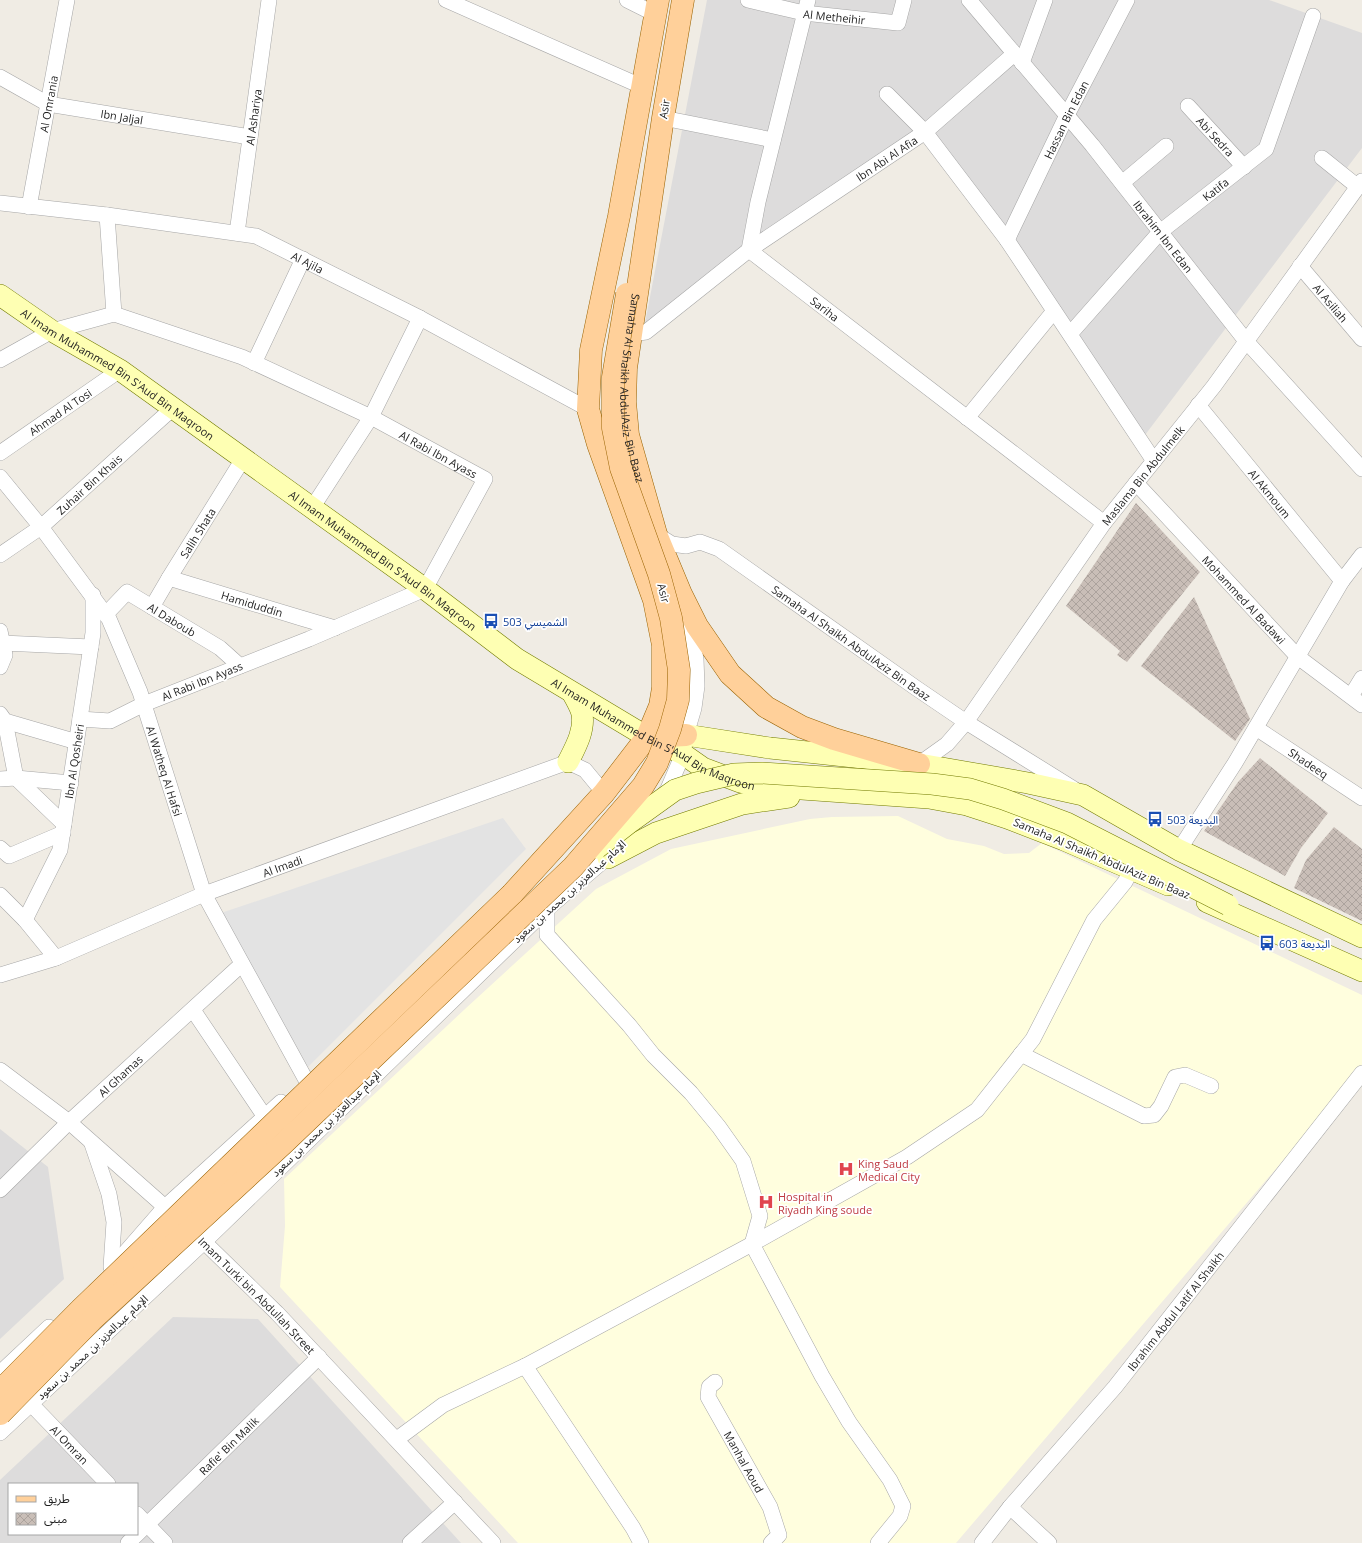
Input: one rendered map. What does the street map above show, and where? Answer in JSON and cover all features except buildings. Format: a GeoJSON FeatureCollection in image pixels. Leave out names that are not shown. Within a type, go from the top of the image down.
{"type":"FeatureCollection","features":[{"type":"Feature","properties":{"kind":"main road","name":"Asir"},"geometry":{"type":"LineString","coordinates":[[573,867],[643,786],[657,763],[670,729],[678,700],[680,670],[671,618],[659,574],[621,468],[613,428],[613,377],[628,294],[648,217],[683,0]]}},
{"type":"Feature","properties":{"kind":"main road"},"geometry":{"type":"LineString","coordinates":[[0,1377],[92,1299],[512,894],[604,793],[647,737],[660,706],[663,688],[663,645],[654,600],[598,444],[588,409],[591,350],[619,216],[657,7]]}},
{"type":"Feature","properties":{"kind":"main road","name":"Samaha Al Shaikh AbdulAziz Bin Baaz"},"geometry":{"type":"LineString","coordinates":[[648,217],[626,368],[625,402],[628,435],[656,534],[681,594],[700,631],[730,674],[766,708],[802,727],[834,739],[919,764]]}},
{"type":"Feature","properties":{"kind":"main road","name":"Samaha Al Shaikh AbdulAziz Bin Baaz"},"geometry":{"type":"LineString","coordinates":[[647,737],[684,744]]}},
{"type":"Feature","properties":{"kind":"main road","name":"الإمام عبدالعزيز بن محمد بن سعود"},"geometry":{"type":"LineString","coordinates":[[0,1414],[92,1320],[284,1143],[573,867]]}},
{"type":"Feature","properties":{"kind":"street","name":"Al Omrania"},"geometry":{"type":"LineString","coordinates":[[29,206],[67,0]]}},
{"type":"Feature","properties":{"kind":"street","name":"Al Ashariya"},"geometry":{"type":"LineString","coordinates":[[237,233],[269,0]]}},
{"type":"Feature","properties":{"kind":"street"},"geometry":{"type":"LineString","coordinates":[[446,0],[643,87]]}},
{"type":"Feature","properties":{"kind":"street"},"geometry":{"type":"LineString","coordinates":[[627,0],[657,7]]}},
{"type":"Feature","properties":{"kind":"street","name":"Al Metheihir"},"geometry":{"type":"LineString","coordinates":[[748,0],[806,7],[898,23],[904,0]]}},
{"type":"Feature","properties":{"kind":"street","name":"Ibrahim Ibn Edan"},"geometry":{"type":"LineString","coordinates":[[969,0],[1067,115],[1246,341],[1362,469]]}},
{"type":"Feature","properties":{"kind":"street","name":"Ibn Abi Al Afia"},"geometry":{"type":"LineString","coordinates":[[631,334],[646,332],[749,250],[925,132],[1018,58],[1045,0]]}},
{"type":"Feature","properties":{"kind":"street","name":"Hassan Bin Edan"},"geometry":{"type":"LineString","coordinates":[[1007,240],[1067,115],[1127,0]]}},
{"type":"Feature","properties":{"kind":"street"},"geometry":{"type":"LineString","coordinates":[[749,250],[758,202],[806,7]]}},
{"type":"Feature","properties":{"kind":"street","name":"Katifa"},"geometry":{"type":"LineString","coordinates":[[1070,334],[1160,232],[1266,149],[1313,16]]}},
{"type":"Feature","properties":{"kind":"street","name":"Ibn Jaljal"},"geometry":{"type":"LineString","coordinates":[[0,76],[48,104],[250,137]]}},
{"type":"Feature","properties":{"kind":"street"},"geometry":{"type":"LineString","coordinates":[[887,94],[925,132],[1007,240],[1154,461]]}},
{"type":"Feature","properties":{"kind":"street","name":"Abi Sedra"},"geometry":{"type":"LineString","coordinates":[[1188,106],[1244,166]]}},
{"type":"Feature","properties":{"kind":"street"},"geometry":{"type":"LineString","coordinates":[[663,118],[773,140]]}},
{"type":"Feature","properties":{"kind":"street"},"geometry":{"type":"LineString","coordinates":[[1122,183],[1166,146]]}},
{"type":"Feature","properties":{"kind":"street"},"geometry":{"type":"LineString","coordinates":[[1322,158],[1360,184]]}},
{"type":"Feature","properties":{"kind":"street","name":"Maslama Bin Abdulmelk"},"geometry":{"type":"LineString","coordinates":[[919,764],[947,744],[966,722],[1104,523],[1198,405],[1360,184]]}},
{"type":"Feature","properties":{"kind":"street","name":"Al Ajila"},"geometry":{"type":"LineString","coordinates":[[0,203],[107,215],[256,236],[420,318],[588,409]]}},
{"type":"Feature","properties":{"kind":"street"},"geometry":{"type":"LineString","coordinates":[[0,360],[52,331],[114,314],[107,215]]}},
{"type":"Feature","properties":{"kind":"street","name":"Sariha"},"geometry":{"type":"LineString","coordinates":[[749,250],[1104,523]]}},
{"type":"Feature","properties":{"kind":"street"},"geometry":{"type":"LineString","coordinates":[[254,363],[303,260]]}},
{"type":"Feature","properties":{"kind":"street","name":"Al Asiliah"},"geometry":{"type":"LineString","coordinates":[[1300,266],[1362,339]]}},
{"type":"Feature","properties":{"kind":"street","name":"Al Imam Muhammed Bin S'Aud Bin Maqroon"},"geometry":{"type":"LineString","coordinates":[[0,295],[52,331],[120,370],[425,590],[517,659],[573,694],[647,737]]}},
{"type":"Feature","properties":{"kind":"street"},"geometry":{"type":"LineString","coordinates":[[968,418],[1054,311]]}},
{"type":"Feature","properties":{"kind":"street","name":"Al Rabi Ibn Ayass"},"geometry":{"type":"LineString","coordinates":[[80,719],[110,721],[144,704],[335,628],[425,590],[485,479],[371,417],[242,357],[114,314]]}},
{"type":"Feature","properties":{"kind":"street"},"geometry":{"type":"LineString","coordinates":[[312,508],[371,417],[420,318]]}},
{"type":"Feature","properties":{"kind":"street","name":"Ahmad Al Tosi"},"geometry":{"type":"LineString","coordinates":[[0,453],[120,370]]}},
{"type":"Feature","properties":{"kind":"street","name":"Al Akmoum"},"geometry":{"type":"LineString","coordinates":[[1198,405],[1342,581]]}},
{"type":"Feature","properties":{"kind":"street","name":"Zuhair Bin Khais"},"geometry":{"type":"LineString","coordinates":[[0,555],[41,527],[172,408]]}},
{"type":"Feature","properties":{"kind":"street","name":"Salih Shata"},"geometry":{"type":"LineString","coordinates":[[152,607],[168,578],[243,458]]}},
{"type":"Feature","properties":{"kind":"street","name":"Al Watheq Al Hafsi"},"geometry":{"type":"LineString","coordinates":[[0,477],[41,527],[93,595],[106,614],[116,633],[144,704],[204,894],[306,1080]]}},
{"type":"Feature","properties":{"kind":"street","name":"Mohammed Al Badawi"},"geometry":{"type":"LineString","coordinates":[[1136,482],[1298,657],[1356,700]]}},
{"type":"Feature","properties":{"kind":"street","name":"Samaha Al Shaikh AbdulAziz Bin Baaz"},"geometry":{"type":"LineString","coordinates":[[656,534],[672,544],[686,546],[700,542],[719,549],[966,722],[1084,795],[1180,850],[1362,937]]}},
{"type":"Feature","properties":{"kind":"street"},"geometry":{"type":"LineString","coordinates":[[1180,850],[1256,728],[1342,581],[1362,555]]}},
{"type":"Feature","properties":{"kind":"street","name":"Hamiduddin"},"geometry":{"type":"LineString","coordinates":[[168,578],[335,628]]}},
{"type":"Feature","properties":{"kind":"street","name":"Al Daboub"},"geometry":{"type":"LineString","coordinates":[[106,614],[127,592],[220,648],[240,666]]}},
{"type":"Feature","properties":{"kind":"street","name":"Asir"},"geometry":{"type":"LineString","coordinates":[[652,812],[668,789],[684,744],[694,708],[697,686],[696,659],[692,633],[681,594]]}},
{"type":"Feature","properties":{"kind":"street","name":"Ibn Al Qosheiri"},"geometry":{"type":"LineString","coordinates":[[25,920],[60,850],[93,633],[93,595]]}},
{"type":"Feature","properties":{"kind":"street"},"geometry":{"type":"LineString","coordinates":[[0,667],[5,655],[1,637],[91,647]]}},
{"type":"Feature","properties":{"kind":"street"},"geometry":{"type":"LineString","coordinates":[[1356,700],[1362,678]]}},
{"type":"Feature","properties":{"kind":"street"},"geometry":{"type":"LineString","coordinates":[[0,1377],[111,1267],[165,1207],[306,1080],[604,793],[585,770],[568,762],[578,742],[582,723],[582,714],[573,694]]}},
{"type":"Feature","properties":{"kind":"street"},"geometry":{"type":"LineString","coordinates":[[3,717],[77,742]]}},
{"type":"Feature","properties":{"kind":"street"},"geometry":{"type":"LineString","coordinates":[[0,848],[9,856],[64,829],[16,778],[3,717]]}},
{"type":"Feature","properties":{"kind":"street","name":"Shadeeq"},"geometry":{"type":"LineString","coordinates":[[1256,728],[1362,798]]}},
{"type":"Feature","properties":{"kind":"street","name":"Al Imam Muhammed Bin S'Aud Bin Maqroon"},"geometry":{"type":"LineString","coordinates":[[684,744],[703,768],[740,782],[758,786],[830,792]]}},
{"type":"Feature","properties":{"kind":"street","name":"Samaha Al Shaikh AbdulAziz Bin Baaz"},"geometry":{"type":"LineString","coordinates":[[684,744],[770,748],[919,764],[1028,783],[1084,795]]}},
{"type":"Feature","properties":{"kind":"street","name":"Al Imadi"},"geometry":{"type":"LineString","coordinates":[[1,975],[56,958],[204,894],[568,762]]}},
{"type":"Feature","properties":{"kind":"street"},"geometry":{"type":"LineString","coordinates":[[573,867],[628,823],[676,790],[696,783],[734,774],[762,772],[932,784],[970,789],[1067,823],[1228,905],[1362,970]]}},
{"type":"Feature","properties":{"kind":"street"},"geometry":{"type":"LineString","coordinates":[[0,779],[16,778],[71,783]]}},
{"type":"Feature","properties":{"kind":"street"},"geometry":{"type":"LineString","coordinates":[[608,858],[656,833],[742,804],[830,792]]}},
{"type":"Feature","properties":{"kind":"street","name":"Samaha Al Shaikh AbdulAziz Bin Baaz"},"geometry":{"type":"LineString","coordinates":[[830,792],[929,798],[967,805],[1007,818],[1132,869],[1362,970]]}},
{"type":"Feature","properties":{"kind":"street","name":"الإمام عبدالعزيز بن محمد بن سعود"},"geometry":{"type":"LineString","coordinates":[[0,1433],[205,1241],[547,908],[608,858],[652,812]]}},
{"type":"Feature","properties":{"kind":"street"},"geometry":{"type":"LineString","coordinates":[[397,1439],[443,1405],[525,1366],[752,1244],[907,1157],[977,1110],[1033,1039],[1094,920],[1125,882],[1132,869]]}},
{"type":"Feature","properties":{"kind":"street"},"geometry":{"type":"LineString","coordinates":[[0,895],[25,920],[56,958]]}},
{"type":"Feature","properties":{"kind":"street"},"geometry":{"type":"LineString","coordinates":[[547,908],[547,935],[629,1025],[653,1055],[691,1093],[719,1127],[743,1161],[760,1216],[752,1244],[822,1376],[850,1422],[890,1480],[903,1506],[900,1516],[878,1543]]}},
{"type":"Feature","properties":{"kind":"street","name":"Al Ghamas"},"geometry":{"type":"LineString","coordinates":[[0,1190],[69,1122],[242,964]]}},
{"type":"Feature","properties":{"kind":"street"},"geometry":{"type":"LineString","coordinates":[[193,1010],[260,1121]]}},
{"type":"Feature","properties":{"kind":"street"},"geometry":{"type":"LineString","coordinates":[[1022,1054],[1144,1116],[1154,1115],[1161,1106],[1175,1077],[1185,1075],[1211,1086]]}},
{"type":"Feature","properties":{"kind":"street","name":"Imam Turki bin Abdullah Street"},"geometry":{"type":"LineString","coordinates":[[0,1070],[69,1122],[91,1143],[205,1241],[277,1312],[493,1543]]}},
{"type":"Feature","properties":{"kind":"street","name":"Ibrahim Abdul Latif Al Shaikh"},"geometry":{"type":"LineString","coordinates":[[982,1543],[1010,1507],[1115,1387],[1362,1073]]}},
{"type":"Feature","properties":{"kind":"street"},"geometry":{"type":"LineString","coordinates":[[91,1143],[109,1194],[114,1222],[111,1267]]}},
{"type":"Feature","properties":{"kind":"street","name":"Rafie' Bin Malik"},"geometry":{"type":"LineString","coordinates":[[142,1519],[319,1357]]}},
{"type":"Feature","properties":{"kind":"street"},"geometry":{"type":"LineString","coordinates":[[525,1366],[633,1528],[641,1543]]}},
{"type":"Feature","properties":{"kind":"street","name":"Manhal Aoud"},"geometry":{"type":"LineString","coordinates":[[715,1382],[709,1387],[708,1397],[770,1508],[778,1540]]}},
{"type":"Feature","properties":{"kind":"street","name":"Al Omran"},"geometry":{"type":"LineString","coordinates":[[31,1404],[107,1483]]}},
{"type":"Feature","properties":{"kind":"street"},"geometry":{"type":"LineString","coordinates":[[410,1543],[455,1502]]}},
{"type":"Feature","properties":{"kind":"street"},"geometry":{"type":"LineString","coordinates":[[1010,1507],[1049,1543]]}},
{"type":"Feature","properties":{"kind":"street"},"geometry":{"type":"LineString","coordinates":[[142,1519],[165,1543]]}},
{"type":"Feature","properties":{"kind":"shaded area"},"geometry":{"type":"Polygon","coordinates":[[[707,0],[1269,0],[1362,33],[1362,148],[1145,435],[917,128],[645,323],[707,0]]]}},
{"type":"Feature","properties":{"kind":"shaded area","name":"Hospital in Riyadh King soude"},"geometry":{"type":"Polygon","coordinates":[[[898,816],[947,839],[984,846],[1004,854],[1029,853],[1042,843],[1362,995],[1362,1068],[956,1543],[518,1543],[280,1287],[285,1226],[284,1179],[465,1009],[596,889],[671,849],[810,819],[832,817],[898,816]]]}},
{"type":"Feature","properties":{"kind":"shaded area"},"geometry":{"type":"Polygon","coordinates":[[[503,818],[526,849],[308,1067],[221,913],[503,818]]]}},
{"type":"Feature","properties":{"kind":"shaded area"},"geometry":{"type":"Polygon","coordinates":[[[0,1129],[48,1167],[64,1279],[0,1339],[0,1129]]]}},
{"type":"Feature","properties":{"kind":"shaded area"},"geometry":{"type":"Polygon","coordinates":[[[173,1317],[258,1319],[461,1543],[0,1543],[0,1480],[173,1317]]]}},
{"type":"Feature","properties":{"kind":"place","name":"الشميسي 503"},"geometry":{"type":"Point","coordinates":[491,621]}},
{"type":"Feature","properties":{"kind":"place","name":"البديعة 503"},"geometry":{"type":"Point","coordinates":[1155,819]}},
{"type":"Feature","properties":{"kind":"place","name":"البديعة 603"},"geometry":{"type":"Point","coordinates":[1267,943]}},
{"type":"Feature","properties":{"kind":"place","name":"King Saud Medical City"},"geometry":{"type":"Point","coordinates":[846,1169]}},
{"type":"Feature","properties":{"kind":"place","name":"Hospital in Riyadh King soude"},"geometry":{"type":"Point","coordinates":[766,1202]}}]}
